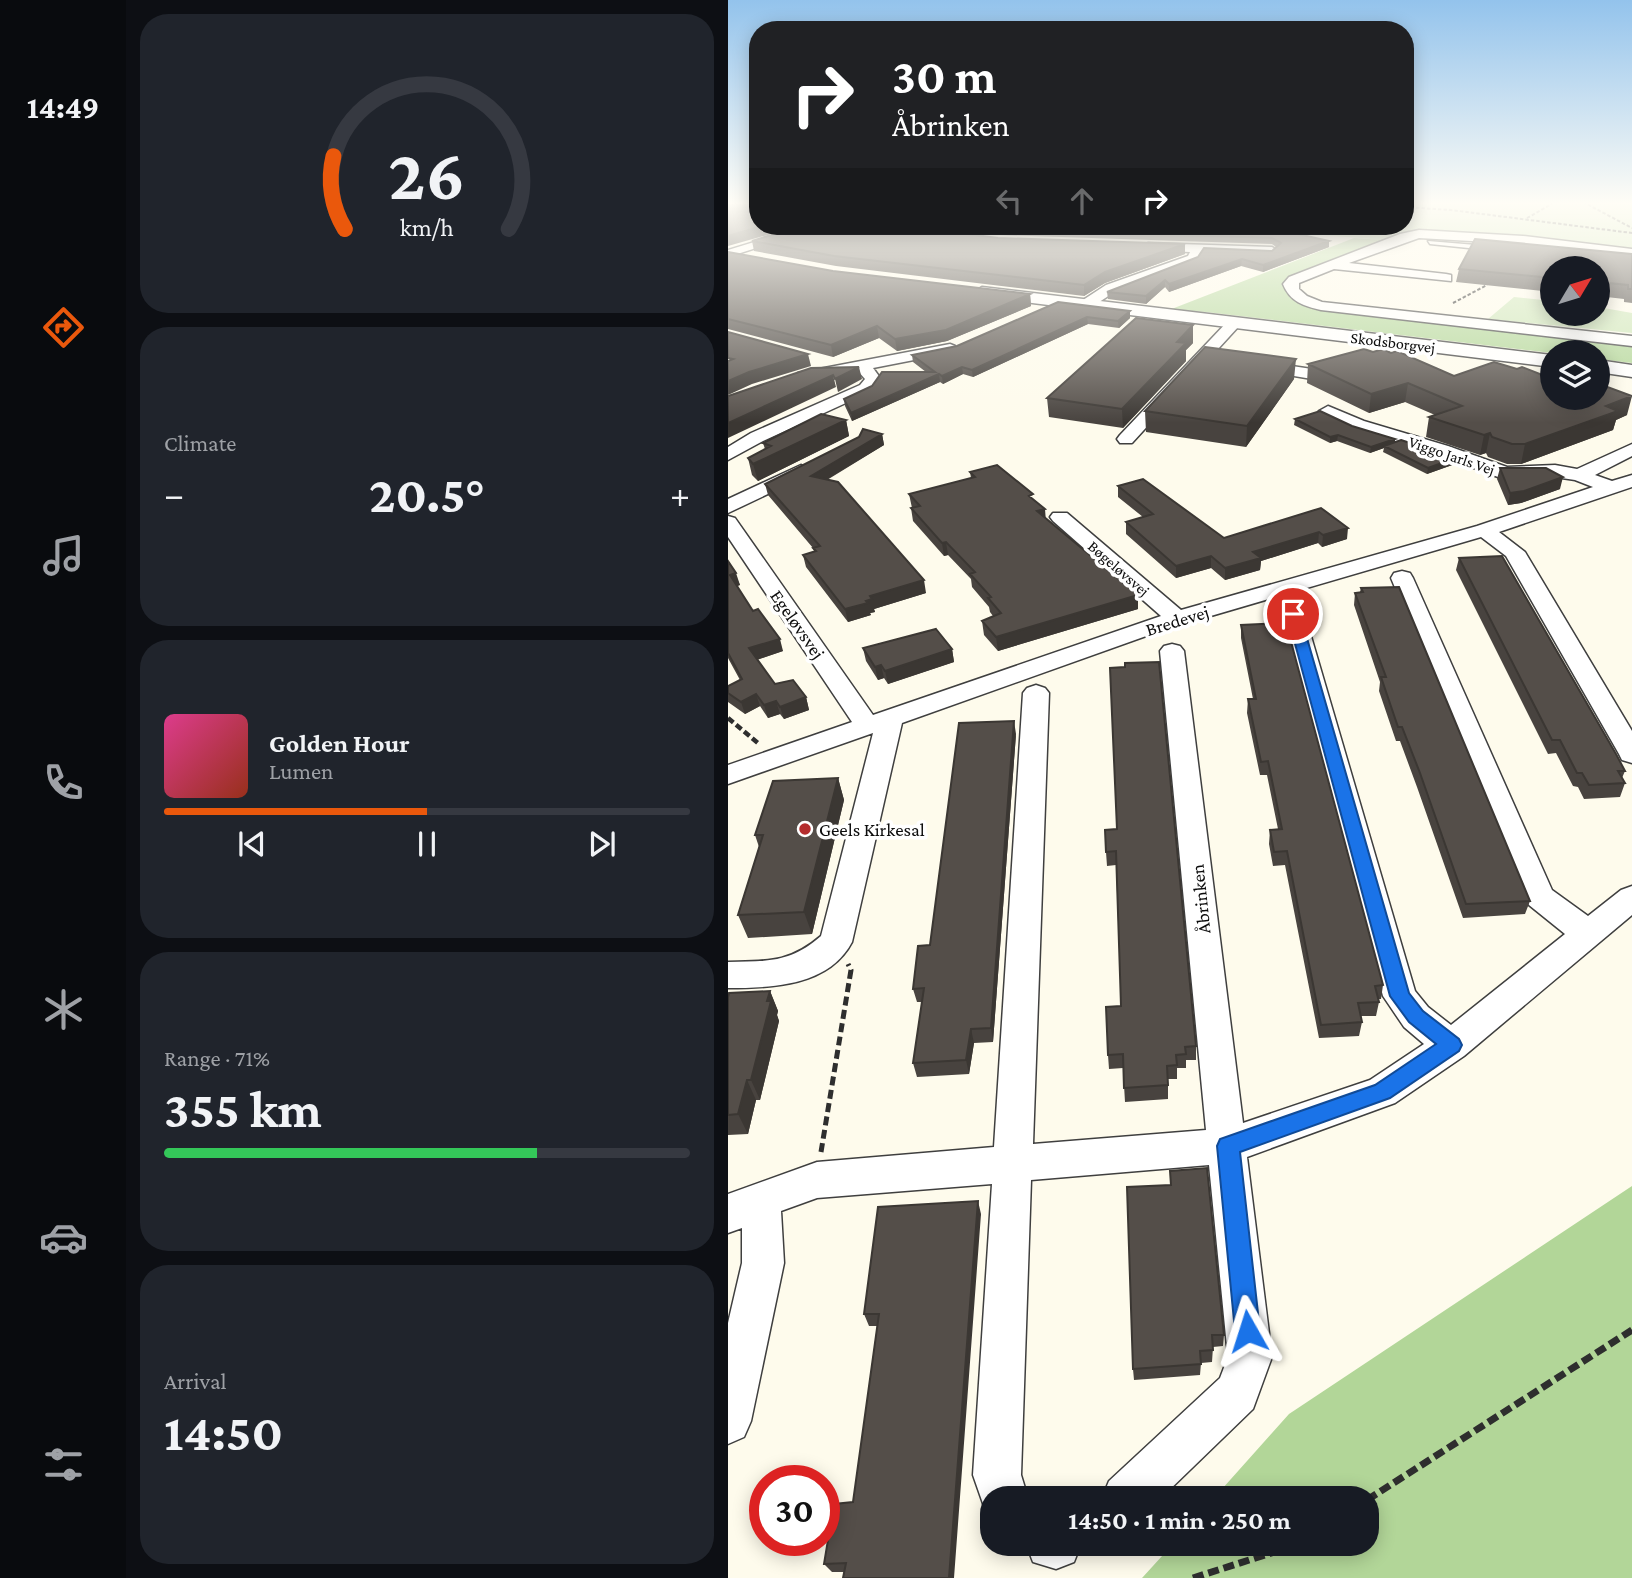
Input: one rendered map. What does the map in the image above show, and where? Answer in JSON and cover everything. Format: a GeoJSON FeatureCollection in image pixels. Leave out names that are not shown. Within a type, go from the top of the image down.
{"type":"FeatureCollection","features":[{"type":"Feature","properties":{"kind":"street"},"geometry":{"type":"LineString","coordinates":[[1085,305],[1111,288],[1145,276]]}},
{"type":"Feature","properties":{"kind":"street"},"geometry":{"type":"LineString","coordinates":[[1305,276],[1290,284],[1292,292],[1306,302],[1321,306],[1632,341]]}},
{"type":"Feature","properties":{"kind":"street"},"geometry":{"type":"LineString","coordinates":[[1425,276],[1446,278]]}},
{"type":"Feature","properties":{"kind":"street","name":"Skodsborgvej"},"geometry":{"type":"LineString","coordinates":[[959,289],[1540,360]]}},
{"type":"Feature","properties":{"kind":"street"},"geometry":{"type":"LineString","coordinates":[[1035,313],[1058,302]]}},
{"type":"Feature","properties":{"kind":"street"},"geometry":{"type":"LineString","coordinates":[[1126,439],[1208,360],[1234,323]]}},
{"type":"Feature","properties":{"kind":"street"},"geometry":{"type":"LineString","coordinates":[[786,381],[837,368],[928,354],[963,344]]}},
{"type":"Feature","properties":{"kind":"street"},"geometry":{"type":"LineString","coordinates":[[816,359],[837,368]]}},
{"type":"Feature","properties":{"kind":"street"},"geometry":{"type":"LineString","coordinates":[[728,456],[757,437],[866,388],[873,379],[861,364]]}},
{"type":"Feature","properties":{"kind":"street"},"geometry":{"type":"LineString","coordinates":[[1243,364],[1312,374]]}},
{"type":"Feature","properties":{"kind":"street"},"geometry":{"type":"LineString","coordinates":[[1610,368],[1632,371]]}},
{"type":"Feature","properties":{"kind":"street","name":"Viggo Jarls Vej"},"geometry":{"type":"LineString","coordinates":[[1328,411],[1358,425],[1442,450],[1505,473],[1533,470],[1579,475],[1622,485]]}},
{"type":"Feature","properties":{"kind":"street"},"geometry":{"type":"LineString","coordinates":[[1579,475],[1632,449]]}},
{"type":"Feature","properties":{"kind":"street"},"geometry":{"type":"LineString","coordinates":[[728,507],[818,461]]}},
{"type":"Feature","properties":{"kind":"street","name":"Bredevej"},"geometry":{"type":"LineString","coordinates":[[728,775],[879,722],[1175,635],[1622,485]]}},
{"type":"Feature","properties":{"kind":"street","name":"Bøgeløvsvej"},"geometry":{"type":"LineString","coordinates":[[1060,517],[1175,635]]}},
{"type":"Feature","properties":{"kind":"street","name":"Egeløvsvej"},"geometry":{"type":"LineString","coordinates":[[728,523],[879,722]]}},
{"type":"Feature","properties":{"kind":"street"},"geometry":{"type":"LineString","coordinates":[[1484,530],[1514,552],[1632,754]]}},
{"type":"Feature","properties":{"kind":"street"},"geometry":{"type":"LineString","coordinates":[[1402,578],[1540,897],[1587,933]]}},
{"type":"Feature","properties":{"kind":"street"},"geometry":{"type":"LineString","coordinates":[[1292,609],[1400,996],[1416,1017],[1451,1045]]}},
{"type":"Feature","properties":{"kind":"street","name":"Åbrinken"},"geometry":{"type":"LineString","coordinates":[[1139,1486],[1237,1393],[1250,1357],[1175,635]]}},
{"type":"Feature","properties":{"kind":"street"},"geometry":{"type":"LineString","coordinates":[[1000,1486],[997,1475],[1037,694]]}},
{"type":"Feature","properties":{"kind":"street"},"geometry":{"type":"LineString","coordinates":[[728,975],[787,974],[817,961],[836,942],[879,722]]}},
{"type":"Feature","properties":{"kind":"street"},"geometry":{"type":"LineString","coordinates":[[728,1422],[763,1263],[744,1206],[817,1180],[1228,1146],[1382,1092],[1451,1045],[1632,898]]}},
{"type":"Feature","properties":{"kind":"path"},"geometry":{"type":"LineString","coordinates":[[1424,318],[1487,285],[1491,276]]}},
{"type":"Feature","properties":{"kind":"path"},"geometry":{"type":"LineString","coordinates":[[728,718],[750,735],[773,759]]}},
{"type":"Feature","properties":{"kind":"path"},"geometry":{"type":"LineString","coordinates":[[817,1180],[851,970],[836,942]]}},
{"type":"Feature","properties":{"kind":"path"},"geometry":{"type":"LineString","coordinates":[[1379,1492],[1632,1330]]}},
{"type":"Feature","properties":{"kind":"path"},"geometry":{"type":"LineString","coordinates":[[1193,1578],[1262,1556]]}},
{"type":"Feature","properties":{"kind":"green space"},"geometry":{"type":"Polygon","coordinates":[[[1257,276],[1294,276],[1288,278],[1284,285],[1289,296],[1300,303],[1607,340],[1540,340],[1540,352],[1206,312],[1169,310],[1257,276]]]}},
{"type":"Feature","properties":{"kind":"green space"},"geometry":{"type":"Polygon","coordinates":[[[1514,297],[1540,300],[1540,324],[1488,319],[1514,297]]]}},
{"type":"Feature","properties":{"kind":"green space"},"geometry":{"type":"Polygon","coordinates":[[[1610,309],[1632,313],[1632,333],[1560,326],[1610,326],[1610,309]]]}},
{"type":"Feature","properties":{"kind":"green space"},"geometry":{"type":"Polygon","coordinates":[[[1610,340],[1632,343],[1632,363],[1610,360],[1610,340]]]}},
{"type":"Feature","properties":{"kind":"green space"},"geometry":{"type":"Polygon","coordinates":[[[1632,1186],[1632,1578],[1142,1578],[1162,1556],[1379,1556],[1379,1486],[1225,1486],[1289,1414],[1632,1186]]]}},
{"type":"Feature","properties":{"kind":"building"},"geometry":{"type":"Polygon","coordinates":[[[728,276],[873,276],[1030,294],[946,330],[895,339],[877,326],[831,345],[728,319],[728,276]]]}},
{"type":"Feature","properties":{"kind":"building"},"geometry":{"type":"Polygon","coordinates":[[[1003,276],[1099,276],[1084,285],[1003,276]]]}},
{"type":"Feature","properties":{"kind":"building"},"geometry":{"type":"Polygon","coordinates":[[[1150,276],[1193,276],[1169,284],[1165,280],[1146,296],[1107,292],[1150,276]]]}},
{"type":"Feature","properties":{"kind":"building"},"geometry":{"type":"Polygon","coordinates":[[[1610,276],[1632,276],[1632,289],[1628,289],[1628,285],[1610,283],[1610,276]]]}},
{"type":"Feature","properties":{"kind":"building"},"geometry":{"type":"Polygon","coordinates":[[[1058,302],[1130,311],[1118,321],[1087,317],[972,370],[962,367],[942,376],[939,374],[851,413],[844,399],[872,386],[882,372],[935,372],[912,355],[957,346],[1058,302]]]}},
{"type":"Feature","properties":{"kind":"building"},"geometry":{"type":"Polygon","coordinates":[[[1136,318],[1193,325],[1177,342],[1186,343],[1122,409],[1047,398],[1136,318]]]}},
{"type":"Feature","properties":{"kind":"building"},"geometry":{"type":"Polygon","coordinates":[[[728,332],[808,354],[728,381],[728,361],[733,359],[728,358],[728,332]]]}},
{"type":"Feature","properties":{"kind":"building"},"geometry":{"type":"Polygon","coordinates":[[[1205,347],[1296,359],[1247,426],[1145,411],[1205,347]]]}},
{"type":"Feature","properties":{"kind":"building"},"geometry":{"type":"Polygon","coordinates":[[[1364,349],[1373,352],[1383,349],[1391,353],[1397,351],[1454,376],[1494,362],[1517,369],[1522,367],[1540,374],[1540,410],[1610,410],[1610,408],[1618,411],[1525,444],[1512,444],[1492,437],[1490,433],[1484,435],[1429,417],[1462,406],[1408,383],[1371,394],[1308,364],[1364,349]]]}},
{"type":"Feature","properties":{"kind":"building"},"geometry":{"type":"Polygon","coordinates":[[[859,367],[835,379],[833,375],[728,423],[728,396],[811,368],[859,367]]]}},
{"type":"Feature","properties":{"kind":"building"},"geometry":{"type":"Polygon","coordinates":[[[1610,388],[1632,396],[1610,404],[1610,388]]]}},
{"type":"Feature","properties":{"kind":"building"},"geometry":{"type":"Polygon","coordinates":[[[1320,411],[1352,426],[1395,439],[1371,447],[1338,435],[1330,437],[1295,419],[1320,411]]]}},
{"type":"Feature","properties":{"kind":"building"},"geometry":{"type":"Polygon","coordinates":[[[821,414],[846,420],[753,464],[748,458],[771,446],[763,443],[821,414]]]}},
{"type":"Feature","properties":{"kind":"building"},"geometry":{"type":"Polygon","coordinates":[[[863,429],[882,434],[811,476],[838,482],[924,580],[870,596],[872,599],[866,601],[868,603],[845,609],[803,555],[816,551],[813,548],[820,546],[765,484],[859,437],[863,429]]]}},
{"type":"Feature","properties":{"kind":"building"},"geometry":{"type":"Polygon","coordinates":[[[1401,440],[1456,458],[1428,468],[1384,446],[1401,440]]]}},
{"type":"Feature","properties":{"kind":"building"},"geometry":{"type":"Polygon","coordinates":[[[997,465],[1033,494],[1029,496],[1045,509],[1037,511],[1138,595],[996,637],[982,621],[1001,613],[988,598],[991,597],[970,574],[975,572],[946,542],[942,543],[911,508],[920,506],[909,494],[975,477],[970,472],[997,465]]]}},
{"type":"Feature","properties":{"kind":"building"},"geometry":{"type":"Polygon","coordinates":[[[1500,468],[1546,468],[1563,477],[1524,491],[1510,493],[1500,468]]]}},
{"type":"Feature","properties":{"kind":"building"},"geometry":{"type":"Polygon","coordinates":[[[1143,479],[1224,538],[1321,508],[1348,528],[1323,535],[1319,532],[1253,552],[1261,558],[1225,568],[1211,556],[1176,566],[1126,522],[1153,514],[1118,486],[1143,479]]]}},
{"type":"Feature","properties":{"kind":"building"},"geometry":{"type":"Polygon","coordinates":[[[1502,556],[1616,754],[1625,771],[1618,771],[1625,783],[1589,785],[1582,773],[1577,773],[1560,740],[1552,740],[1459,558],[1502,556]]]}},
{"type":"Feature","properties":{"kind":"building"},"geometry":{"type":"Polygon","coordinates":[[[728,561],[736,573],[730,575],[753,611],[758,609],[780,639],[749,648],[775,684],[793,680],[806,697],[780,707],[776,701],[764,705],[756,694],[741,702],[728,693],[728,686],[742,679],[728,653],[728,561]]]}},
{"type":"Feature","properties":{"kind":"building"},"geometry":{"type":"Polygon","coordinates":[[[1399,587],[1530,901],[1466,904],[1420,773],[1402,727],[1398,727],[1381,677],[1386,677],[1355,593],[1363,592],[1361,588],[1399,587]]]}},
{"type":"Feature","properties":{"kind":"building"},"geometry":{"type":"Polygon","coordinates":[[[1286,623],[1383,985],[1375,986],[1379,1002],[1358,1003],[1362,1022],[1321,1025],[1287,851],[1274,852],[1270,830],[1282,829],[1268,761],[1261,762],[1248,699],[1256,699],[1241,625],[1286,623]]]}},
{"type":"Feature","properties":{"kind":"building"},"geometry":{"type":"Polygon","coordinates":[[[936,629],[952,649],[885,671],[881,665],[875,667],[863,648],[936,629]]]}},
{"type":"Feature","properties":{"kind":"building"},"geometry":{"type":"Polygon","coordinates":[[[1159,662],[1196,1046],[1185,1047],[1186,1054],[1176,1055],[1177,1065],[1167,1066],[1168,1085],[1124,1088],[1123,1054],[1108,1055],[1106,1007],[1121,1006],[1116,851],[1106,852],[1105,830],[1117,829],[1110,668],[1125,667],[1125,663],[1159,662]]]}},
{"type":"Feature","properties":{"kind":"building"},"geometry":{"type":"Polygon","coordinates":[[[1014,721],[991,1028],[971,1029],[966,1060],[913,1063],[924,988],[913,989],[918,946],[930,945],[959,723],[1014,721]]]}},
{"type":"Feature","properties":{"kind":"building"},"geometry":{"type":"Polygon","coordinates":[[[838,778],[804,912],[738,915],[763,835],[755,835],[773,781],[838,778]]]}},
{"type":"Feature","properties":{"kind":"building"},"geometry":{"type":"Polygon","coordinates":[[[770,991],[767,1001],[771,1001],[751,1080],[747,1080],[738,1114],[728,1115],[729,993],[770,991]]]}},
{"type":"Feature","properties":{"kind":"building"},"geometry":{"type":"Polygon","coordinates":[[[1207,1168],[1224,1335],[1212,1335],[1213,1350],[1200,1351],[1201,1364],[1133,1369],[1127,1187],[1171,1185],[1170,1171],[1207,1168]]]}},
{"type":"Feature","properties":{"kind":"building"},"geometry":{"type":"Polygon","coordinates":[[[978,1201],[949,1578],[843,1578],[846,1563],[824,1564],[825,1556],[840,1556],[840,1503],[853,1502],[879,1314],[864,1314],[878,1207],[978,1201]]]}},
{"type":"Feature","properties":{"kind":"place","name":"Geels Kirkesal"},"geometry":{"type":"Point","coordinates":[805,829]}},
{"type":"Feature","properties":{"kind":"route"},"geometry":{"type":"LineString","coordinates":[[1248,1331],[1228,1146],[1382,1092],[1451,1045],[1416,1017],[1400,996],[1293,614]]}}]}
